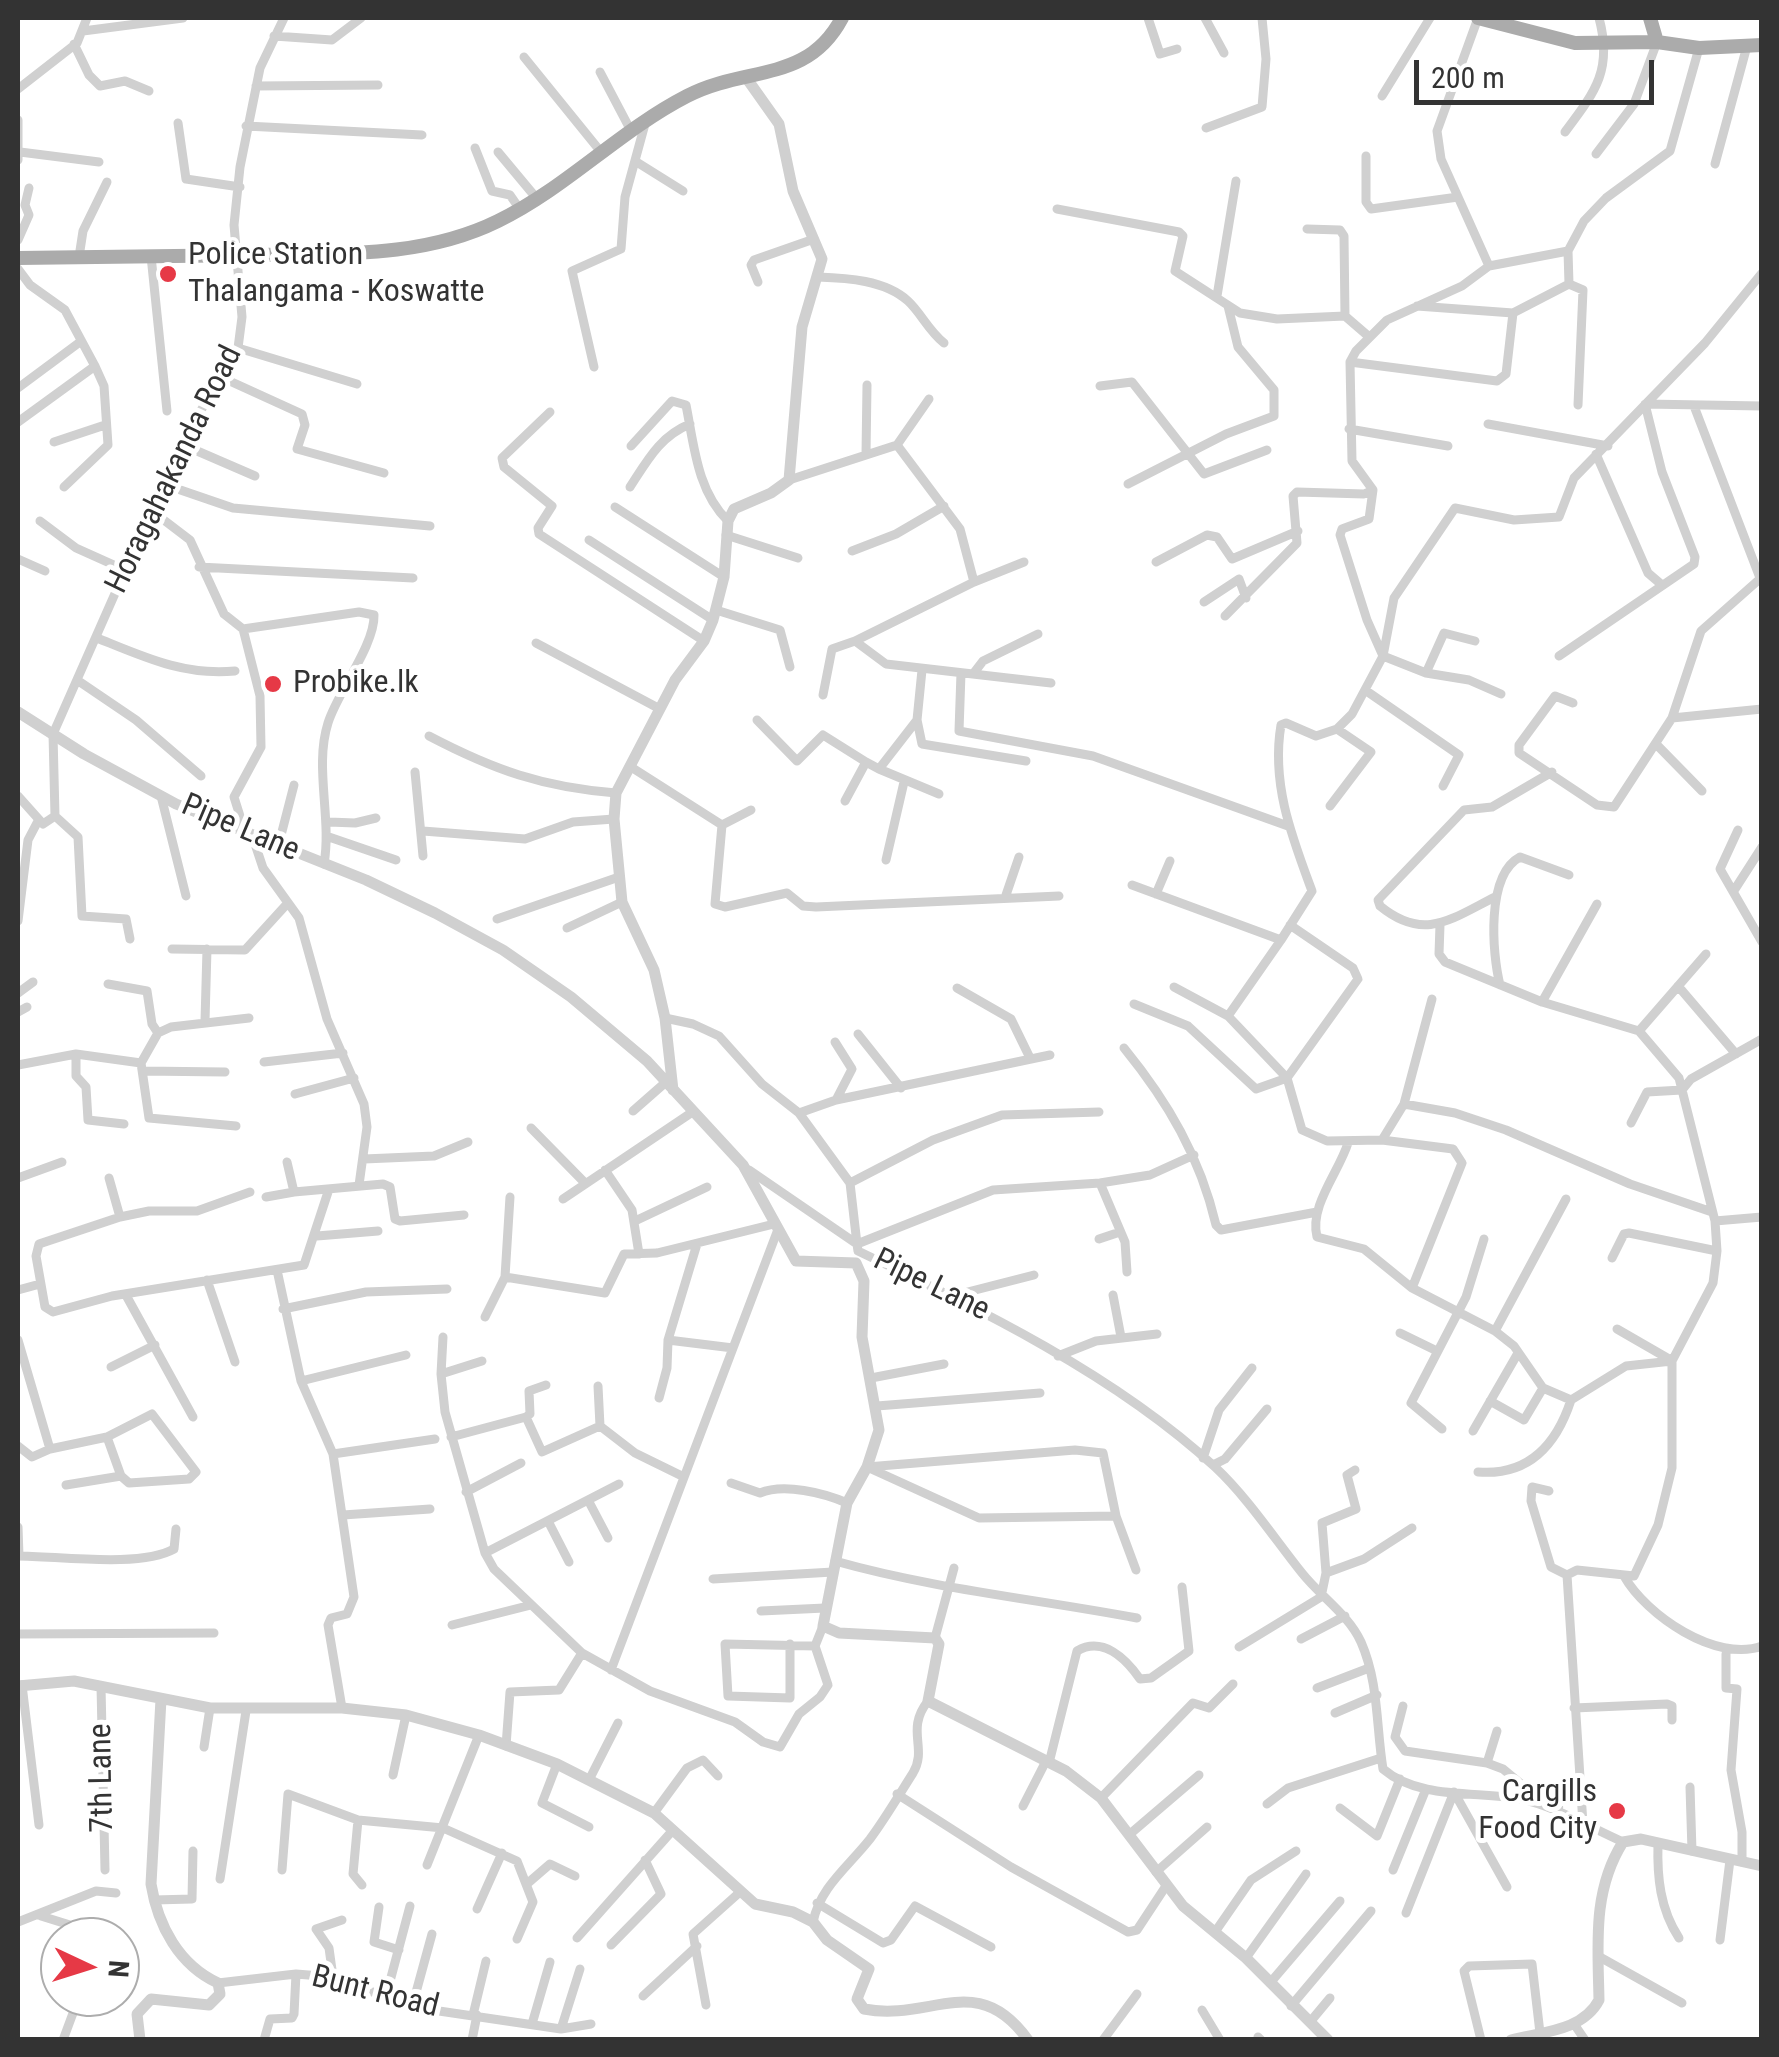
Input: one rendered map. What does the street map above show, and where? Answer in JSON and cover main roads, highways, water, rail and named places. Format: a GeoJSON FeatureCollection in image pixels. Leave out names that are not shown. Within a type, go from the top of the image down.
{"type":"FeatureCollection","features":[{"type":"Feature","properties":{"kind":"main road"},"geometry":{"type":"LineString","coordinates":[[18,258],[424,247],[499,221],[519,208],[539,202],[630,129],[690,94],[810,59],[826,44],[842,18]]}},
{"type":"Feature","properties":{"kind":"main road"},"geometry":{"type":"LineString","coordinates":[[1478,18],[1550,38],[1604,44],[1754,46]]}},
{"type":"Feature","properties":{"kind":"main road"},"geometry":{"type":"LineString","coordinates":[[1650,18],[1656,42]]}},
{"type":"Feature","properties":{"kind":"place","name":"Police Station Thalangama - Koswatte"},"geometry":{"type":"Point","coordinates":[168,274]}},
{"type":"Feature","properties":{"kind":"place","name":"Probike.lk"},"geometry":{"type":"Point","coordinates":[273,684]}},
{"type":"Feature","properties":{"kind":"place","name":"Cargills Food City"},"geometry":{"type":"Point","coordinates":[1617,1811]}}]}
